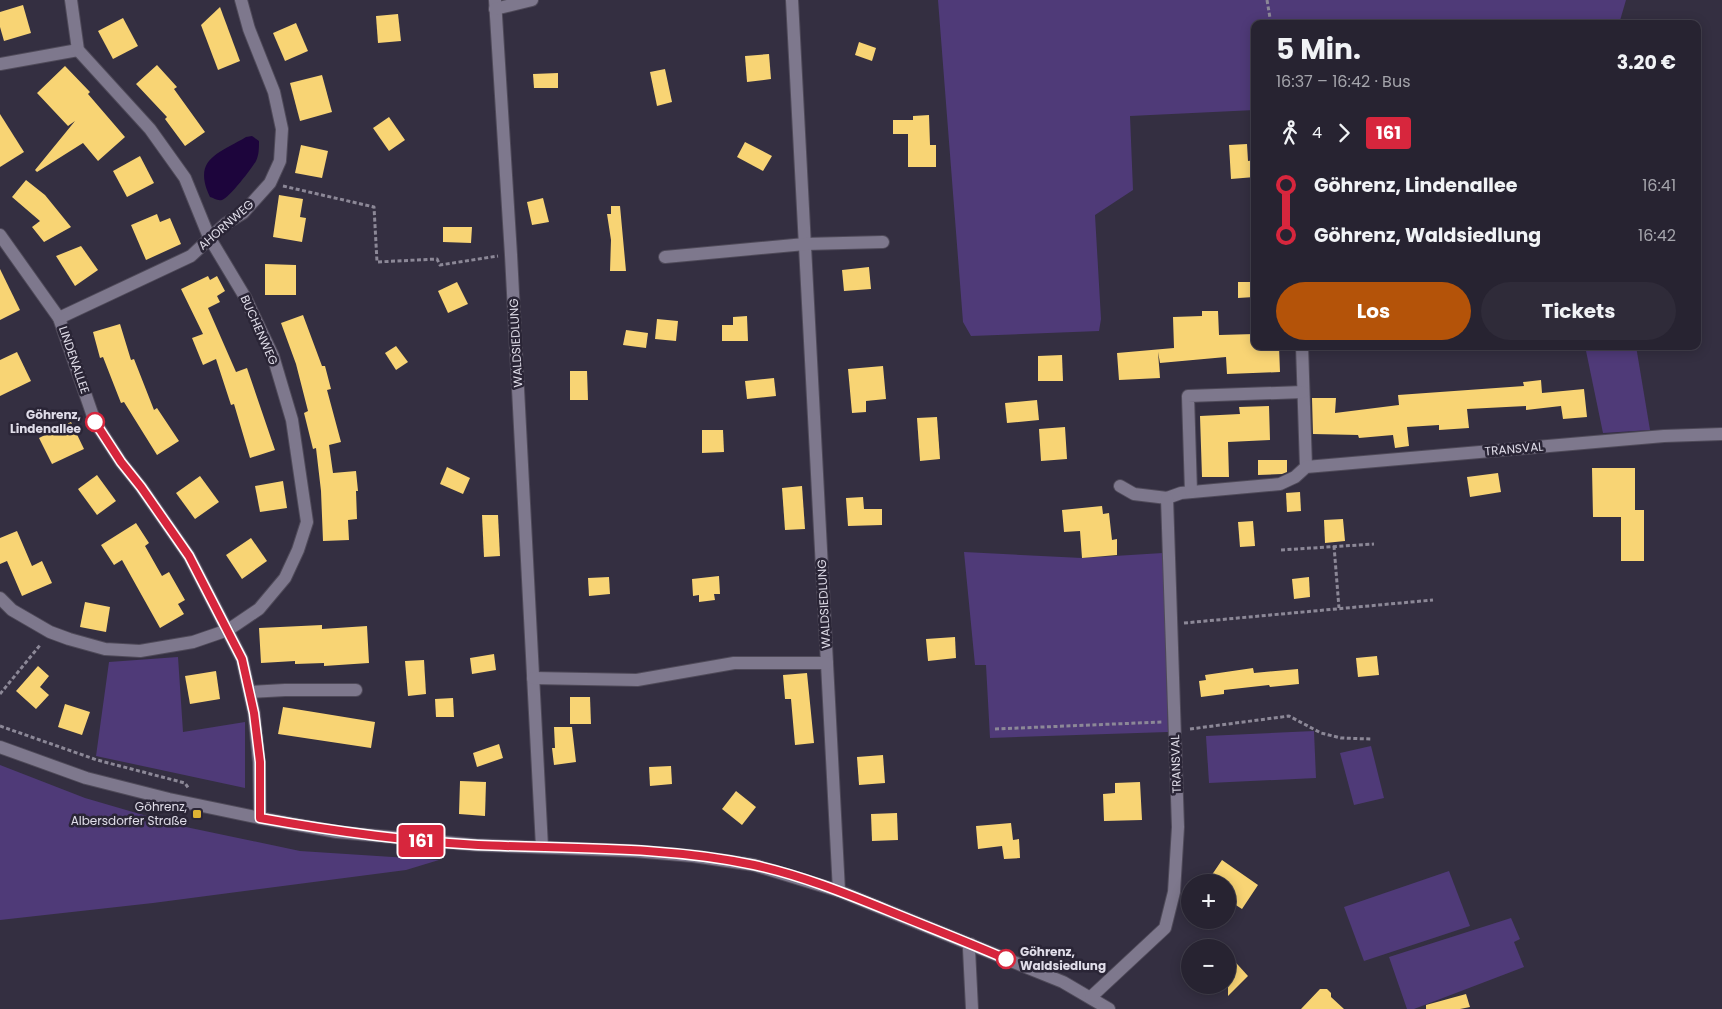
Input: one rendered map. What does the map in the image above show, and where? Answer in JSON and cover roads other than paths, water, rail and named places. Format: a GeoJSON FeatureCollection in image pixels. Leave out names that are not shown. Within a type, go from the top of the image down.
{"type":"FeatureCollection","features":[{"type":"Feature","properties":{"kind":"street"},"geometry":{"type":"LineString","coordinates":[[0,64],[78,50],[71,0]]}},
{"type":"Feature","properties":{"kind":"street","name":"AHORNWEG"},"geometry":{"type":"LineString","coordinates":[[59,318],[191,256],[209,237],[243,213],[270,183],[280,161],[282,129],[274,92],[249,29],[241,0]]}},
{"type":"Feature","properties":{"kind":"street","name":"WALDSIEDLUNG"},"geometry":{"type":"LineString","coordinates":[[532,0],[495,5],[511,254],[542,848]]}},
{"type":"Feature","properties":{"kind":"street","name":"WALDSIEDLUNG"},"geometry":{"type":"LineString","coordinates":[[792,0],[840,891]]}},
{"type":"Feature","properties":{"kind":"street","name":"BUCHENWEG"},"geometry":{"type":"LineString","coordinates":[[0,598],[12,610],[50,632],[105,649],[140,651],[193,642],[228,630],[259,609],[285,578],[298,550],[306,522],[292,420],[273,356],[245,297],[209,237],[185,178],[150,129],[78,50]]}},
{"type":"Feature","properties":{"kind":"street","name":"LINDENALLEE"},"geometry":{"type":"LineString","coordinates":[[0,235],[59,318],[95,422],[121,462],[141,487],[189,556],[242,659],[254,713],[260,762],[260,818]]}},
{"type":"Feature","properties":{"kind":"street"},"geometry":{"type":"LineString","coordinates":[[665,257],[805,244],[883,242]]}},
{"type":"Feature","properties":{"kind":"street"},"geometry":{"type":"LineString","coordinates":[[1120,486],[1134,494],[1167,498],[1181,493],[1280,484],[1295,477],[1306,467],[1302,350]]}},
{"type":"Feature","properties":{"kind":"street"},"geometry":{"type":"LineString","coordinates":[[1191,492],[1188,396],[1303,392]]}},
{"type":"Feature","properties":{"kind":"street","name":"TRANSVAL"},"geometry":{"type":"LineString","coordinates":[[1306,467],[1664,436],[1722,434]]}},
{"type":"Feature","properties":{"kind":"street","name":"TRANSVAL"},"geometry":{"type":"LineString","coordinates":[[1091,997],[1165,928],[1174,892],[1178,827],[1167,498]]}},
{"type":"Feature","properties":{"kind":"street","name":"WALDSIEDLUNG"},"geometry":{"type":"LineString","coordinates":[[533,678],[637,680],[734,662],[828,663]]}},
{"type":"Feature","properties":{"kind":"street"},"geometry":{"type":"LineString","coordinates":[[250,692],[356,690]]}},
{"type":"Feature","properties":{"kind":"street"},"geometry":{"type":"LineString","coordinates":[[0,747],[86,778],[169,799],[337,832],[476,845],[634,851],[693,856],[754,865],[840,891],[971,944],[1063,982],[1109,1009]]}},
{"type":"Feature","properties":{"kind":"street"},"geometry":{"type":"LineString","coordinates":[[971,944],[969,948],[972,1009]]}},
{"type":"Feature","properties":{"kind":"place","name":"Göhrenz, Lindenallee"},"geometry":{"type":"Point","coordinates":[95,422]}},
{"type":"Feature","properties":{"kind":"place","name":"Göhrenz, Albersdorfer Straße"},"geometry":{"type":"Point","coordinates":[197,814]}},
{"type":"Feature","properties":{"kind":"place","name":"Göhrenz, Waldsiedlung"},"geometry":{"type":"Point","coordinates":[1006,959]}}]}
